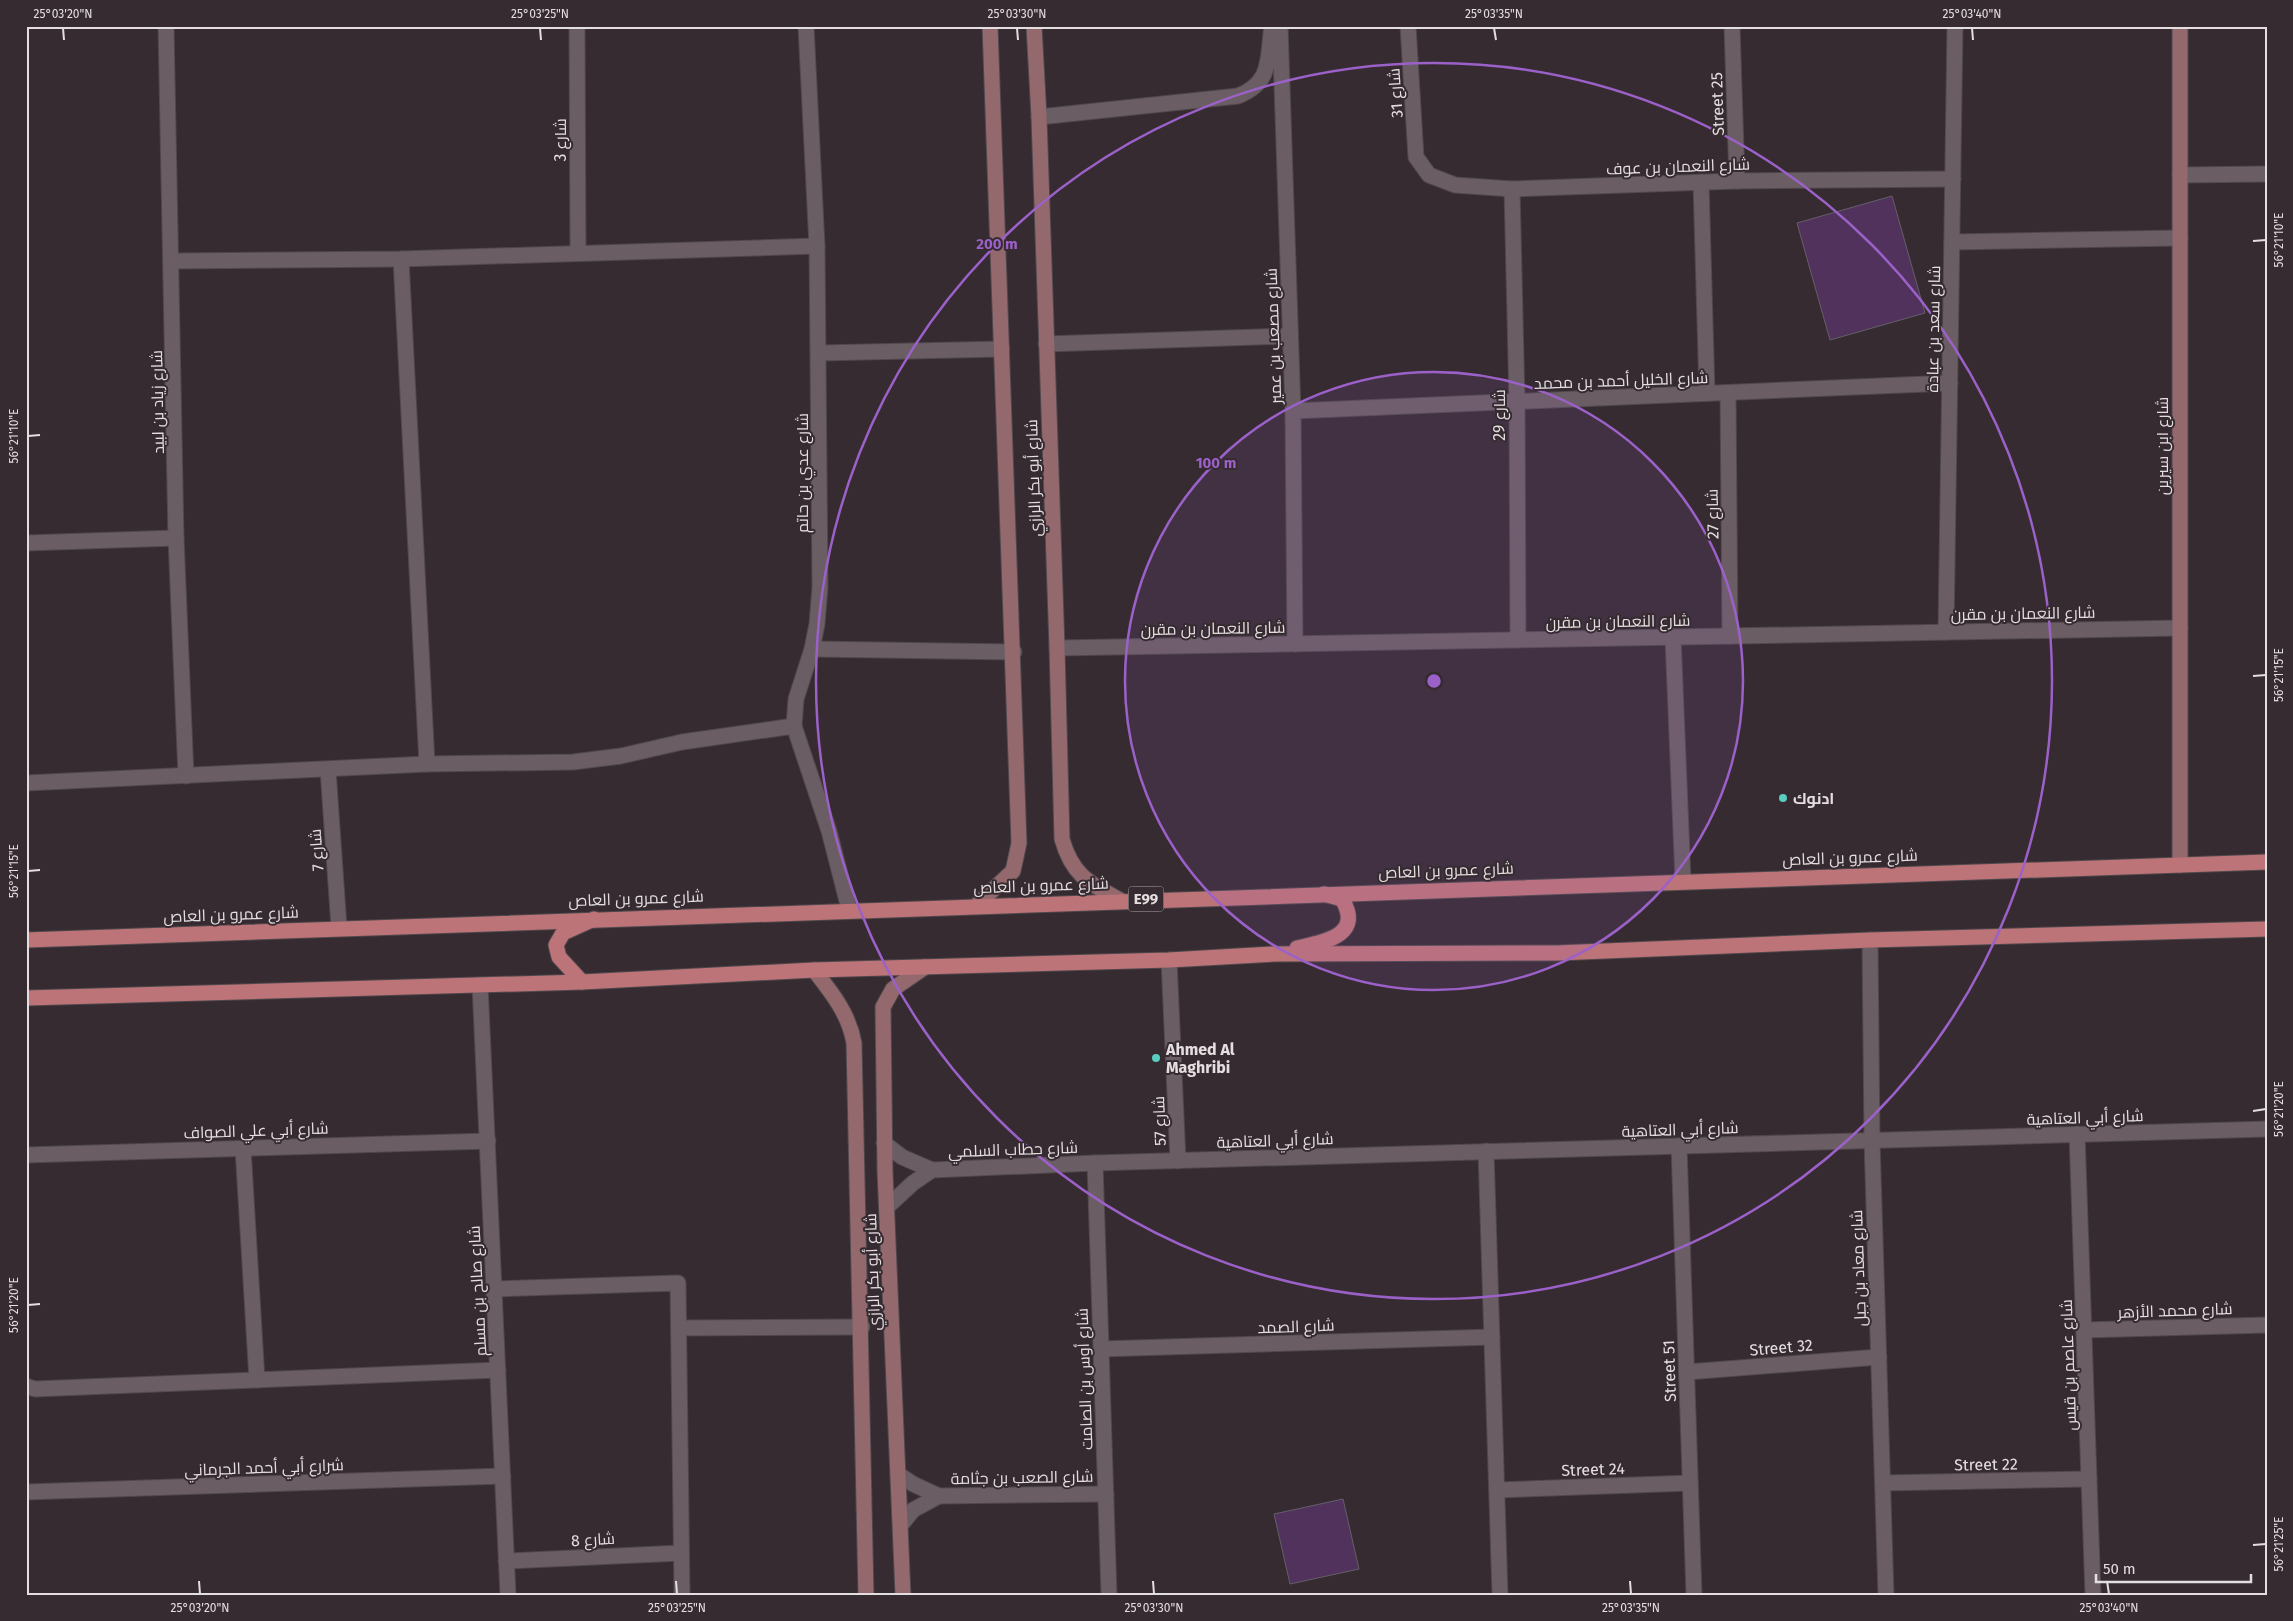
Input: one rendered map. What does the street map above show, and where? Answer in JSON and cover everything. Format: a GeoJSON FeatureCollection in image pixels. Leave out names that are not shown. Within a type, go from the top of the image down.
{"type":"FeatureCollection","features":[{"type":"Feature","properties":{"kind":"main road","name":"شارع عمرو بن العاص"},"geometry":{"type":"LineString","coordinates":[[26,940],[603,916],[1120,900],[1312,891],[2267,862]]}},
{"type":"Feature","properties":{"kind":"main road"},"geometry":{"type":"LineString","coordinates":[[1274,954],[1328,941],[1344,932],[1348,921],[1348,910],[1342,899],[1312,891]]}},
{"type":"Feature","properties":{"kind":"main road"},"geometry":{"type":"LineString","coordinates":[[582,982],[559,957],[556,945],[563,933],[603,916]]}},
{"type":"Feature","properties":{"kind":"main road"},"geometry":{"type":"LineString","coordinates":[[26,998],[582,982],[814,970],[1169,960],[1274,954],[1557,952],[1870,940],[2267,929]]}},
{"type":"Feature","properties":{"kind":"street","name":"شارع زياد بن لبيد"},"geometry":{"type":"LineString","coordinates":[[166,26],[176,538],[186,776]]}},
{"type":"Feature","properties":{"kind":"street","name":"شارع 3"},"geometry":{"type":"LineString","coordinates":[[577,26],[578,254]]}},
{"type":"Feature","properties":{"kind":"street","name":"شارع عدي بن حاتم"},"geometry":{"type":"LineString","coordinates":[[806,26],[817,246],[820,587],[817,624],[812,649],[796,699],[794,726],[829,831],[849,909]]}},
{"type":"Feature","properties":{"kind":"street","name":"شارع أبو بكر الرازي"},"geometry":{"type":"LineString","coordinates":[[978,904],[1013,870],[1019,842],[1014,652],[990,26]]}},
{"type":"Feature","properties":{"kind":"street","name":"شارع أبو بكر الرازي"},"geometry":{"type":"LineString","coordinates":[[1034,26],[1058,648],[1062,839],[1067,857],[1075,870],[1089,883],[1120,900]]}},
{"type":"Feature","properties":{"kind":"street"},"geometry":{"type":"LineString","coordinates":[[1039,117],[1238,96],[1251,90],[1262,79],[1268,65],[1272,26]]}},
{"type":"Feature","properties":{"kind":"street","name":"شارع مصعب بن عمير"},"geometry":{"type":"LineString","coordinates":[[1280,26],[1293,411],[1295,644]]}},
{"type":"Feature","properties":{"kind":"street","name":"شارع 31"},"geometry":{"type":"LineString","coordinates":[[1408,26],[1416,157]]}},
{"type":"Feature","properties":{"kind":"street","name":"Street 25"},"geometry":{"type":"LineString","coordinates":[[1732,26],[1736,181]]}},
{"type":"Feature","properties":{"kind":"street","name":"شارع سعد بن عبادة"},"geometry":{"type":"LineString","coordinates":[[1946,632],[1955,26]]}},
{"type":"Feature","properties":{"kind":"street","name":"شارع ابن سيرين"},"geometry":{"type":"LineString","coordinates":[[2180,26],[2180,866]]}},
{"type":"Feature","properties":{"kind":"street","name":"شارع النعمان بن عوف"},"geometry":{"type":"LineString","coordinates":[[1416,157],[1429,175],[1455,185],[1512,189],[1736,181],[1953,180]]}},
{"type":"Feature","properties":{"kind":"street"},"geometry":{"type":"LineString","coordinates":[[2180,175],[2267,174]]}},
{"type":"Feature","properties":{"kind":"street"},"geometry":{"type":"LineString","coordinates":[[1701,182],[1707,393]]}},
{"type":"Feature","properties":{"kind":"street","name":"شارع 29"},"geometry":{"type":"LineString","coordinates":[[1512,189],[1517,402],[1518,640]]}},
{"type":"Feature","properties":{"kind":"street"},"geometry":{"type":"LineString","coordinates":[[1952,242],[2180,238]]}},
{"type":"Feature","properties":{"kind":"street"},"geometry":{"type":"LineString","coordinates":[[172,261],[401,259],[817,246]]}},
{"type":"Feature","properties":{"kind":"street"},"geometry":{"type":"LineString","coordinates":[[401,259],[427,764]]}},
{"type":"Feature","properties":{"kind":"street"},"geometry":{"type":"LineString","coordinates":[[1046,344],[1290,336]]}},
{"type":"Feature","properties":{"kind":"street"},"geometry":{"type":"LineString","coordinates":[[819,353],[1002,349]]}},
{"type":"Feature","properties":{"kind":"street","name":"شارع الخليل أحمد بن محمد"},"geometry":{"type":"LineString","coordinates":[[1293,411],[1950,383]]}},
{"type":"Feature","properties":{"kind":"street","name":"شارع 27"},"geometry":{"type":"LineString","coordinates":[[1728,392],[1730,636]]}},
{"type":"Feature","properties":{"kind":"street"},"geometry":{"type":"LineString","coordinates":[[26,543],[176,538]]}},
{"type":"Feature","properties":{"kind":"street","name":"شارع النعمان بن مقرن"},"geometry":{"type":"LineString","coordinates":[[1058,648],[2180,628]]}},
{"type":"Feature","properties":{"kind":"street"},"geometry":{"type":"LineString","coordinates":[[1673,637],[1683,880]]}},
{"type":"Feature","properties":{"kind":"street"},"geometry":{"type":"LineString","coordinates":[[812,649],[1014,652]]}},
{"type":"Feature","properties":{"kind":"street"},"geometry":{"type":"LineString","coordinates":[[26,783],[427,764],[573,762],[621,756],[682,742],[794,726]]}},
{"type":"Feature","properties":{"kind":"street","name":"شارع 7"},"geometry":{"type":"LineString","coordinates":[[328,770],[338,927]]}},
{"type":"Feature","properties":{"kind":"street","name":"شارع معاد بن جبل"},"geometry":{"type":"LineString","coordinates":[[1870,940],[1872,1141],[1886,1595]]}},
{"type":"Feature","properties":{"kind":"street","name":"شارع 57"},"geometry":{"type":"LineString","coordinates":[[1169,960],[1178,1161]]}},
{"type":"Feature","properties":{"kind":"street","name":"شارع أبو بكر الرازي"},"geometry":{"type":"LineString","coordinates":[[904,1595],[884,1143],[883,1007],[893,989],[925,967]]}},
{"type":"Feature","properties":{"kind":"street","name":"شارع أبو بكر الرازي"},"geometry":{"type":"LineString","coordinates":[[814,970],[847,1018],[854,1043],[862,1327],[866,1595]]}},
{"type":"Feature","properties":{"kind":"street","name":"شارع صالح بن مسلم"},"geometry":{"type":"LineString","coordinates":[[480,985],[508,1595]]}},
{"type":"Feature","properties":{"kind":"street","name":"شارع أبي العتاهية"},"geometry":{"type":"LineString","coordinates":[[1095,1163],[2267,1129]]}},
{"type":"Feature","properties":{"kind":"street","name":"شارع عاصم بن قيس"},"geometry":{"type":"LineString","coordinates":[[2077,1134],[2093,1595]]}},
{"type":"Feature","properties":{"kind":"street","name":"شارع أبي علي الصواف"},"geometry":{"type":"LineString","coordinates":[[26,1155],[488,1141]]}},
{"type":"Feature","properties":{"kind":"street"},"geometry":{"type":"LineString","coordinates":[[884,1143],[902,1157],[932,1170]]}},
{"type":"Feature","properties":{"kind":"street","name":"Street 51"},"geometry":{"type":"LineString","coordinates":[[1679,1146],[1694,1595]]}},
{"type":"Feature","properties":{"kind":"street"},"geometry":{"type":"LineString","coordinates":[[243,1148],[257,1380]]}},
{"type":"Feature","properties":{"kind":"street"},"geometry":{"type":"LineString","coordinates":[[1486,1152],[1500,1595]]}},
{"type":"Feature","properties":{"kind":"street","name":"شارع حطاب السلمي"},"geometry":{"type":"LineString","coordinates":[[932,1170],[1095,1163]]}},
{"type":"Feature","properties":{"kind":"street","name":"شارع أوس بن الصامت"},"geometry":{"type":"LineString","coordinates":[[1095,1163],[1109,1595]]}},
{"type":"Feature","properties":{"kind":"street"},"geometry":{"type":"LineString","coordinates":[[887,1207],[913,1183],[932,1170]]}},
{"type":"Feature","properties":{"kind":"street"},"geometry":{"type":"LineString","coordinates":[[494,1289],[678,1283],[682,1595]]}},
{"type":"Feature","properties":{"kind":"street","name":"شارع محمد اﻷزهر"},"geometry":{"type":"LineString","coordinates":[[2084,1330],[2267,1324]]}},
{"type":"Feature","properties":{"kind":"street"},"geometry":{"type":"LineString","coordinates":[[679,1328],[862,1327]]}},
{"type":"Feature","properties":{"kind":"street","name":"شارع الصمد"},"geometry":{"type":"LineString","coordinates":[[1101,1349],[1492,1337]]}},
{"type":"Feature","properties":{"kind":"street","name":"Street 32"},"geometry":{"type":"LineString","coordinates":[[1687,1372],[1879,1357]]}},
{"type":"Feature","properties":{"kind":"street"},"geometry":{"type":"LineString","coordinates":[[26,1386],[35,1389],[498,1370]]}},
{"type":"Feature","properties":{"kind":"street"},"geometry":{"type":"LineString","coordinates":[[898,1474],[913,1484],[939,1496]]}},
{"type":"Feature","properties":{"kind":"street","name":"شرارع أبي أحمد الجرماني"},"geometry":{"type":"LineString","coordinates":[[26,1492],[503,1476]]}},
{"type":"Feature","properties":{"kind":"street","name":"Street 22"},"geometry":{"type":"LineString","coordinates":[[1883,1483],[2089,1480]]}},
{"type":"Feature","properties":{"kind":"street","name":"Street 24"},"geometry":{"type":"LineString","coordinates":[[1497,1490],[1690,1483]]}},
{"type":"Feature","properties":{"kind":"street","name":"شارع الصعب بن جثامة"},"geometry":{"type":"LineString","coordinates":[[939,1496],[1106,1494]]}},
{"type":"Feature","properties":{"kind":"street"},"geometry":{"type":"LineString","coordinates":[[901,1525],[913,1510],[939,1496]]}},
{"type":"Feature","properties":{"kind":"street","name":"شارع 8"},"geometry":{"type":"LineString","coordinates":[[506,1561],[682,1553]]}},
{"type":"Feature","properties":{"kind":"building"},"geometry":{"type":"Polygon","coordinates":[[[1892,196],[1925,313],[1830,340],[1797,223],[1892,196]]]}},
{"type":"Feature","properties":{"kind":"building"},"geometry":{"type":"Polygon","coordinates":[[[1343,1499],[1359,1569],[1290,1584],[1274,1514],[1343,1499]]]}},
{"type":"Feature","properties":{"kind":"place","name":"ادنوك"},"geometry":{"type":"Point","coordinates":[1783,798]}},
{"type":"Feature","properties":{"kind":"place","name":"Ahmed Al Maghribi"},"geometry":{"type":"Point","coordinates":[1156,1058]}}]}
